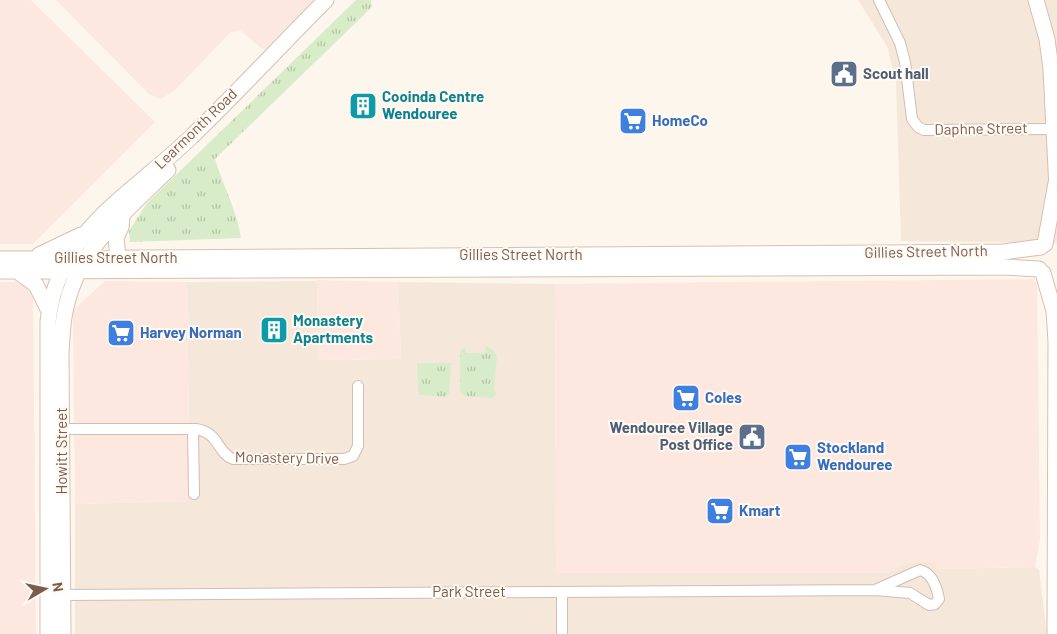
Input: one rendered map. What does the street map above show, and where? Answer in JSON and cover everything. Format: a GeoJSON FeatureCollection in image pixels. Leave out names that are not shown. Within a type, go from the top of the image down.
{"type":"FeatureCollection","features":[{"type":"Feature","properties":{"kind":"main road","name":"Learmonth Road"},"geometry":{"type":"LineString","coordinates":[[83,264],[123,214],[326,0]]}},
{"type":"Feature","properties":{"kind":"main road","name":"Learmonth Road"},"geometry":{"type":"LineString","coordinates":[[64,264],[83,235],[112,205],[191,138],[263,68],[338,0]]}},
{"type":"Feature","properties":{"kind":"main road"},"geometry":{"type":"LineString","coordinates":[[1036,0],[1054,69],[1056,186],[1048,244],[1037,258],[1046,273],[1054,311],[1056,341],[1055,634]]}},
{"type":"Feature","properties":{"kind":"main road"},"geometry":{"type":"LineString","coordinates":[[69,295],[117,264],[116,238],[121,227],[123,214]]}},
{"type":"Feature","properties":{"kind":"main road"},"geometry":{"type":"LineString","coordinates":[[32,258],[83,235]]}},
{"type":"Feature","properties":{"kind":"main road","name":"Gillies Street North"},"geometry":{"type":"LineString","coordinates":[[0,271],[17,271],[64,264],[859,261],[1003,252],[1048,244]]}},
{"type":"Feature","properties":{"kind":"main road","name":"Gillies Street North"},"geometry":{"type":"LineString","coordinates":[[0,259],[32,258],[64,264]]}},
{"type":"Feature","properties":{"kind":"main road","name":"Gillies Street North"},"geometry":{"type":"LineString","coordinates":[[859,261],[1046,273]]}},
{"type":"Feature","properties":{"kind":"main road","name":"Howitt Street"},"geometry":{"type":"LineString","coordinates":[[48,634],[55,553],[54,430],[49,311],[64,264]]}},
{"type":"Feature","properties":{"kind":"main road","name":"Howitt Street"},"geometry":{"type":"LineString","coordinates":[[54,430],[64,320],[69,295],[83,264]]}},
{"type":"Feature","properties":{"kind":"main road"},"geometry":{"type":"LineString","coordinates":[[17,271],[36,284],[49,311]]}},
{"type":"Feature","properties":{"kind":"main road","name":"Howitt Street"},"geometry":{"type":"LineString","coordinates":[[55,553],[63,595],[63,634]]}},
{"type":"Feature","properties":{"kind":"street","name":"Daphne Street"},"geometry":{"type":"LineString","coordinates":[[879,0],[900,43],[905,62],[912,119],[918,127],[924,130],[1055,129]]}},
{"type":"Feature","properties":{"kind":"street","name":"Monastery Drive"},"geometry":{"type":"LineString","coordinates":[[54,430],[193,429],[210,433],[218,441],[224,454],[233,459],[346,459],[354,455],[358,446],[358,386]]}},
{"type":"Feature","properties":{"kind":"street"},"geometry":{"type":"LineString","coordinates":[[193,429],[194,494]]}},
{"type":"Feature","properties":{"kind":"street","name":"Park Street"},"geometry":{"type":"LineString","coordinates":[[63,595],[875,590],[910,593],[929,605],[935,604],[939,599],[929,575],[920,570],[875,590]]}},
{"type":"Feature","properties":{"kind":"street"},"geometry":{"type":"LineString","coordinates":[[562,592],[562,634]]}},
{"type":"Feature","properties":{"kind":"shaded area"},"geometry":{"type":"Polygon","coordinates":[[[0,0],[31,0],[155,122],[33,244],[0,244],[0,0]]]}},
{"type":"Feature","properties":{"kind":"shaded area"},"geometry":{"type":"Polygon","coordinates":[[[56,0],[326,0],[274,52],[261,48],[241,31],[231,32],[174,91],[161,99],[149,94],[56,0]]]}},
{"type":"Feature","properties":{"kind":"shaded area"},"geometry":{"type":"Polygon","coordinates":[[[858,0],[1057,0],[1057,243],[901,241],[896,83],[887,46],[858,0]]]}},
{"type":"Feature","properties":{"kind":"shaded area","name":"Stockland Wendouree"},"geometry":{"type":"Polygon","coordinates":[[[1033,279],[1037,285],[1040,540],[1035,567],[937,569],[935,561],[904,563],[888,573],[556,573],[555,284],[1033,279]]]}},
{"type":"Feature","properties":{"kind":"shaded area"},"geometry":{"type":"Polygon","coordinates":[[[317,280],[398,282],[401,359],[318,360],[317,280]]]}},
{"type":"Feature","properties":{"kind":"shaded area"},"geometry":{"type":"Polygon","coordinates":[[[105,281],[187,282],[190,501],[75,504],[73,310],[105,281]]]}},
{"type":"Feature","properties":{"kind":"shaded area"},"geometry":{"type":"Polygon","coordinates":[[[317,281],[318,360],[401,359],[398,282],[555,284],[556,573],[888,573],[904,563],[936,561],[937,569],[1035,567],[1039,570],[1047,634],[75,634],[75,504],[190,501],[187,282],[317,281]]]}},
{"type":"Feature","properties":{"kind":"shaded area"},"geometry":{"type":"Polygon","coordinates":[[[0,282],[23,282],[33,293],[36,634],[0,634],[0,282]]]}},
{"type":"Feature","properties":{"kind":"green space"},"geometry":{"type":"Polygon","coordinates":[[[356,0],[371,0],[372,7],[215,159],[236,218],[241,238],[130,242],[129,231],[147,203],[356,0]]]}},
{"type":"Feature","properties":{"kind":"green space"},"geometry":{"type":"Polygon","coordinates":[[[486,346],[492,349],[497,356],[494,390],[497,394],[493,398],[464,396],[460,391],[460,351],[465,347],[466,353],[485,353],[486,346]]]}},
{"type":"Feature","properties":{"kind":"green space"},"geometry":{"type":"Polygon","coordinates":[[[417,363],[451,363],[449,394],[445,397],[420,395],[418,390],[417,363]]]}},
{"type":"Feature","properties":{"kind":"place","name":"Scout hall"},"geometry":{"type":"Point","coordinates":[844,74]}},
{"type":"Feature","properties":{"kind":"place","name":"Cooinda Centre Wendouree"},"geometry":{"type":"Point","coordinates":[363,106]}},
{"type":"Feature","properties":{"kind":"place","name":"HomeCo"},"geometry":{"type":"Point","coordinates":[633,121]}},
{"type":"Feature","properties":{"kind":"place","name":"Monastery Apartments"},"geometry":{"type":"Point","coordinates":[274,330]}},
{"type":"Feature","properties":{"kind":"place","name":"Harvey Norman"},"geometry":{"type":"Point","coordinates":[121,333]}},
{"type":"Feature","properties":{"kind":"place","name":"Coles"},"geometry":{"type":"Point","coordinates":[686,398]}},
{"type":"Feature","properties":{"kind":"place","name":"Wendouree Village Post Office"},"geometry":{"type":"Point","coordinates":[752,437]}},
{"type":"Feature","properties":{"kind":"place","name":"Stockland Wendouree"},"geometry":{"type":"Point","coordinates":[798,457]}},
{"type":"Feature","properties":{"kind":"place","name":"Kmart"},"geometry":{"type":"Point","coordinates":[720,511]}}]}
